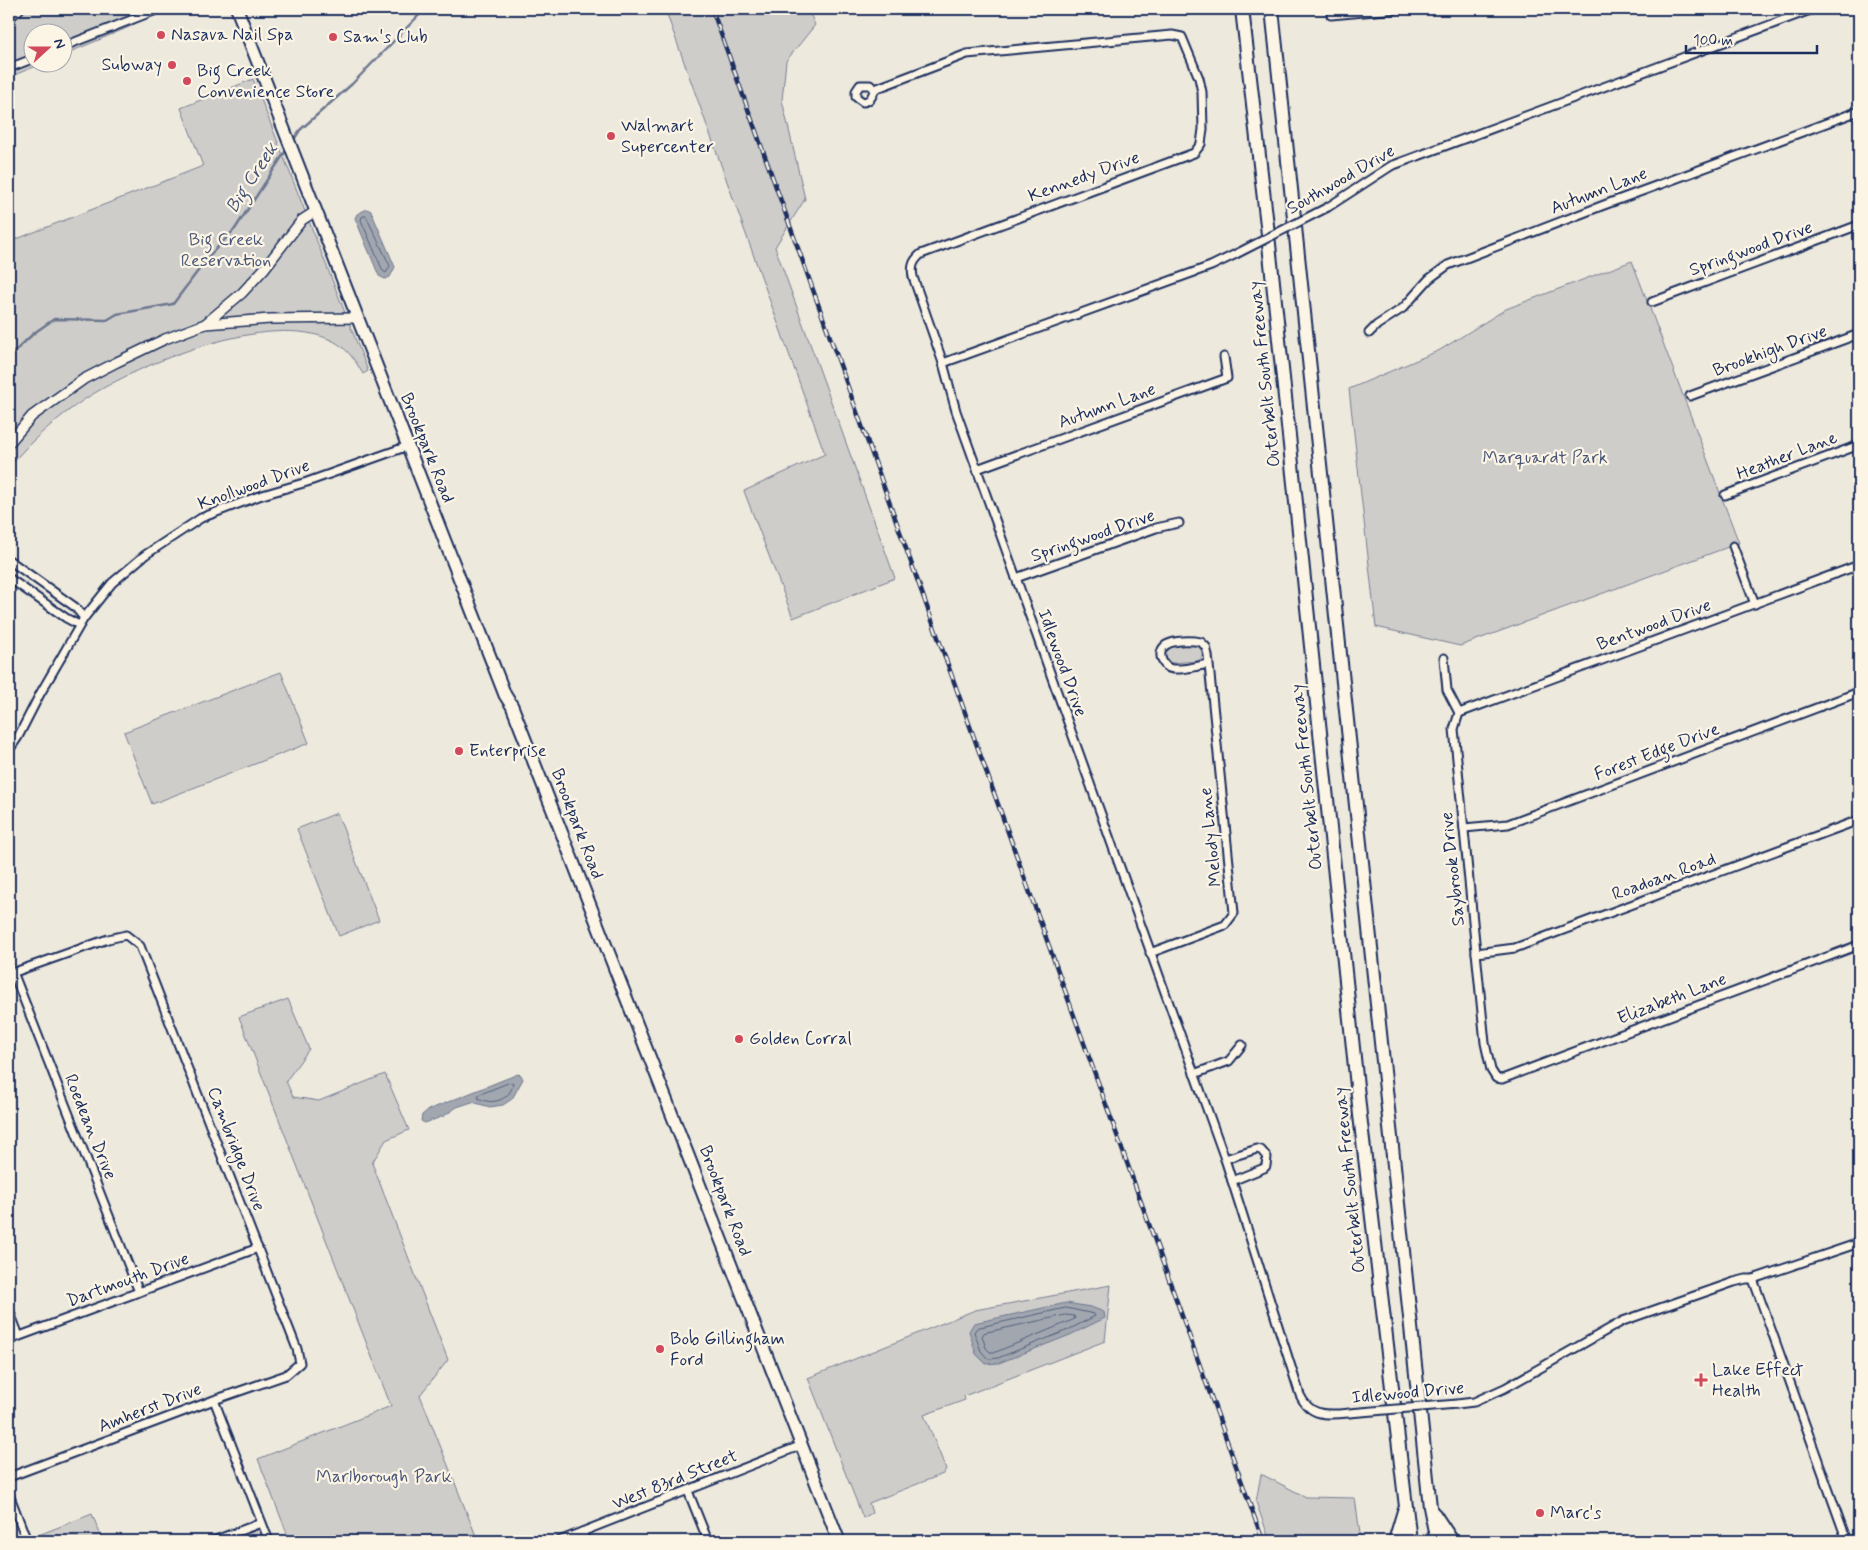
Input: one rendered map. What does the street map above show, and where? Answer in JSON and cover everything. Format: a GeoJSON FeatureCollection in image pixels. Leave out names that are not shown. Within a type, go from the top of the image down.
{"type":"FeatureCollection","features":[{"type":"Feature","properties":{"kind":"highway","name":"Outerbelt South Freeway"},"geometry":{"type":"LineString","coordinates":[[1242,9],[1269,245],[1359,1105],[1410,1541]]}},
{"type":"Feature","properties":{"kind":"highway"},"geometry":{"type":"LineString","coordinates":[[1272,9],[1430,1507],[1437,1541]]}},
{"type":"Feature","properties":{"kind":"highway"},"geometry":{"type":"LineString","coordinates":[[1395,1541],[1405,1506]]}},
{"type":"Feature","properties":{"kind":"highway"},"geometry":{"type":"LineString","coordinates":[[1430,1507],[1452,1541]]}},
{"type":"Feature","properties":{"kind":"main road"},"geometry":{"type":"LineString","coordinates":[[9,16],[18,9]]}},
{"type":"Feature","properties":{"kind":"main road","name":"Brookpark Road"},"geometry":{"type":"LineString","coordinates":[[237,9],[839,1541]]}},
{"type":"Feature","properties":{"kind":"street"},"geometry":{"type":"LineString","coordinates":[[72,43],[159,9]]}},
{"type":"Feature","properties":{"kind":"street"},"geometry":{"type":"LineString","coordinates":[[1331,15],[1397,9]]}},
{"type":"Feature","properties":{"kind":"street","name":"Southwood Drive"},"geometry":{"type":"LineString","coordinates":[[943,363],[1211,266],[1328,207],[1391,166],[1813,9]]}},
{"type":"Feature","properties":{"kind":"street","name":"Kennedy Drive"},"geometry":{"type":"LineString","coordinates":[[875,89],[968,54],[1172,35],[1182,37],[1199,78],[1202,92],[1202,129],[1201,144],[1194,153],[921,254],[914,260]]}},
{"type":"Feature","properties":{"kind":"street"},"geometry":{"type":"LineString","coordinates":[[9,68],[22,63]]}},
{"type":"Feature","properties":{"kind":"street","name":"Autumn Lane"},"geometry":{"type":"LineString","coordinates":[[1370,333],[1377,325],[1403,308],[1430,279],[1448,265],[1859,111]]}},
{"type":"Feature","properties":{"kind":"street"},"geometry":{"type":"LineString","coordinates":[[205,324],[242,293],[264,269],[302,220],[316,211]]}},
{"type":"Feature","properties":{"kind":"street","name":"Springwood Drive"},"geometry":{"type":"LineString","coordinates":[[1652,302],[1859,225]]}},
{"type":"Feature","properties":{"kind":"street","name":"Idlewood Drive"},"geometry":{"type":"LineString","coordinates":[[914,260],[913,277],[943,363],[956,411],[1225,1159],[1303,1402],[1309,1408],[1322,1414],[1474,1402],[1505,1388],[1623,1321],[1734,1282],[1753,1279],[1859,1243]]}},
{"type":"Feature","properties":{"kind":"street"},"geometry":{"type":"LineString","coordinates":[[9,443],[32,416],[84,379],[156,343],[205,324],[270,319],[357,318]]}},
{"type":"Feature","properties":{"kind":"street","name":"Brookhigh Drive"},"geometry":{"type":"LineString","coordinates":[[1690,396],[1859,334]]}},
{"type":"Feature","properties":{"kind":"street","name":"Autumn Lane"},"geometry":{"type":"LineString","coordinates":[[977,469],[1227,378],[1224,357]]}},
{"type":"Feature","properties":{"kind":"street","name":"Heather Lane"},"geometry":{"type":"LineString","coordinates":[[1725,495],[1859,445]]}},
{"type":"Feature","properties":{"kind":"street","name":"Knollwood Drive"},"geometry":{"type":"LineString","coordinates":[[9,750],[18,737],[79,625],[112,583],[145,555],[201,518],[259,496],[307,482],[408,446]]}},
{"type":"Feature","properties":{"kind":"street","name":"Springwood Drive"},"geometry":{"type":"LineString","coordinates":[[1016,578],[1156,528],[1180,523]]}},
{"type":"Feature","properties":{"kind":"street"},"geometry":{"type":"LineString","coordinates":[[1733,546],[1755,604]]}},
{"type":"Feature","properties":{"kind":"street"},"geometry":{"type":"LineString","coordinates":[[9,560],[75,607],[84,618]]}},
{"type":"Feature","properties":{"kind":"street","name":"Bentwood Drive"},"geometry":{"type":"LineString","coordinates":[[1459,713],[1859,565]]}},
{"type":"Feature","properties":{"kind":"street"},"geometry":{"type":"LineString","coordinates":[[9,578],[79,625]]}},
{"type":"Feature","properties":{"kind":"street"},"geometry":{"type":"LineString","coordinates":[[33,595],[41,583]]}},
{"type":"Feature","properties":{"kind":"street","name":"Melody Lane"},"geometry":{"type":"LineString","coordinates":[[1150,953],[1225,925],[1234,913],[1208,664],[1206,647],[1201,642],[1172,643],[1165,646],[1162,650],[1161,658],[1164,665],[1172,669],[1208,664]]}},
{"type":"Feature","properties":{"kind":"street"},"geometry":{"type":"LineString","coordinates":[[1444,658],[1447,690],[1459,713]]}},
{"type":"Feature","properties":{"kind":"street","name":"Forest Edge Drive"},"geometry":{"type":"LineString","coordinates":[[1464,828],[1508,824],[1859,692]]}},
{"type":"Feature","properties":{"kind":"street","name":"Saybrook Drive"},"geometry":{"type":"LineString","coordinates":[[1459,713],[1454,729],[1485,1043],[1491,1070],[1496,1078]]}},
{"type":"Feature","properties":{"kind":"street","name":"Roadoan Road"},"geometry":{"type":"LineString","coordinates":[[1476,953],[1516,948],[1859,820]]}},
{"type":"Feature","properties":{"kind":"street","name":"Cambridge Drive"},"geometry":{"type":"LineString","coordinates":[[11,973],[108,939],[126,935],[140,946],[297,1348],[300,1363]]}},
{"type":"Feature","properties":{"kind":"street","name":"Elizabeth Lane"},"geometry":{"type":"LineString","coordinates":[[1496,1078],[1502,1079],[1859,945]]}},
{"type":"Feature","properties":{"kind":"street","name":"Roedean Drive"},"geometry":{"type":"LineString","coordinates":[[11,973],[139,1292]]}},
{"type":"Feature","properties":{"kind":"street"},"geometry":{"type":"LineString","coordinates":[[1194,1074],[1229,1061],[1242,1045]]}},
{"type":"Feature","properties":{"kind":"street"},"geometry":{"type":"LineString","coordinates":[[1225,1159],[1257,1149],[1261,1150],[1266,1157],[1266,1166],[1264,1168],[1232,1181]]}},
{"type":"Feature","properties":{"kind":"street","name":"Dartmouth Drive"},"geometry":{"type":"LineString","coordinates":[[9,1340],[258,1248]]}},
{"type":"Feature","properties":{"kind":"street"},"geometry":{"type":"LineString","coordinates":[[1753,1279],[1847,1541]]}},
{"type":"Feature","properties":{"kind":"street"},"geometry":{"type":"LineString","coordinates":[[9,1310],[19,1336]]}},
{"type":"Feature","properties":{"kind":"street","name":"Amherst Drive"},"geometry":{"type":"LineString","coordinates":[[9,1477],[286,1375],[300,1363]]}},
{"type":"Feature","properties":{"kind":"street"},"geometry":{"type":"LineString","coordinates":[[214,1400],[268,1541]]}},
{"type":"Feature","properties":{"kind":"street","name":"West 83rd Street"},"geometry":{"type":"LineString","coordinates":[[559,1541],[802,1445]]}},
{"type":"Feature","properties":{"kind":"street"},"geometry":{"type":"LineString","coordinates":[[688,1491],[708,1541]]}},
{"type":"Feature","properties":{"kind":"street"},"geometry":{"type":"LineString","coordinates":[[9,1494],[27,1541]]}},
{"type":"Feature","properties":{"kind":"street"},"geometry":{"type":"LineString","coordinates":[[213,1541],[261,1523]]}},
{"type":"Feature","properties":{"kind":"street"},"geometry":{"type":"LineString","coordinates":[[582,1532],[586,1541]]}},
{"type":"Feature","properties":{"kind":"green space"},"geometry":{"type":"Polygon","coordinates":[[[25,9],[127,9],[134,25],[72,51],[72,22],[22,22],[22,72],[9,77],[9,23],[25,9]]]}},
{"type":"Feature","properties":{"kind":"green space"},"geometry":{"type":"Polygon","coordinates":[[[665,9],[808,9],[815,25],[786,61],[782,100],[805,199],[775,247],[895,578],[793,618],[744,491],[825,454],[665,9]]]}},
{"type":"Feature","properties":{"kind":"green space","name":"Big Creek Reservation"},"geometry":{"type":"Polygon","coordinates":[[[253,79],[368,371],[363,374],[350,355],[338,344],[306,333],[275,332],[241,336],[206,345],[138,371],[85,399],[44,430],[9,467],[9,242],[203,166],[181,108],[253,79]]]}},
{"type":"Feature","properties":{"kind":"green space","name":"Marquardt Park"},"geometry":{"type":"Polygon","coordinates":[[[1632,261],[1739,543],[1460,646],[1376,627],[1349,389],[1440,350],[1506,309],[1632,261]]]}},
{"type":"Feature","properties":{"kind":"green space"},"geometry":{"type":"Polygon","coordinates":[[[1200,644],[1203,647],[1202,657],[1198,661],[1171,663],[1164,656],[1165,651],[1170,646],[1200,644]]]}},
{"type":"Feature","properties":{"kind":"green space"},"geometry":{"type":"Polygon","coordinates":[[[281,672],[309,743],[152,804],[124,732],[281,672]]]}},
{"type":"Feature","properties":{"kind":"green space"},"geometry":{"type":"Polygon","coordinates":[[[337,813],[379,920],[339,936],[297,829],[337,813]]]}},
{"type":"Feature","properties":{"kind":"green space","name":"Marlborough Park"},"geometry":{"type":"Polygon","coordinates":[[[288,999],[309,1049],[286,1081],[293,1097],[319,1101],[385,1074],[409,1130],[386,1140],[372,1163],[448,1360],[420,1395],[478,1541],[290,1541],[258,1459],[391,1406],[239,1017],[288,999]]]}},
{"type":"Feature","properties":{"kind":"green space"},"geometry":{"type":"Polygon","coordinates":[[[1111,1285],[1105,1341],[964,1396],[965,1400],[924,1415],[946,1469],[943,1474],[869,1503],[872,1513],[863,1518],[808,1378],[975,1310],[1111,1285]]]}},
{"type":"Feature","properties":{"kind":"green space"},"geometry":{"type":"Polygon","coordinates":[[[1261,1474],[1306,1497],[1355,1498],[1361,1541],[1270,1541],[1256,1502],[1261,1474]]]}},
{"type":"Feature","properties":{"kind":"green space"},"geometry":{"type":"Polygon","coordinates":[[[92,1514],[103,1541],[33,1541],[31,1538],[92,1514]]]}},
{"type":"Feature","properties":{"kind":"green space"},"geometry":{"type":"Polygon","coordinates":[[[260,1529],[265,1541],[227,1541],[260,1529]]]}},
{"type":"Feature","properties":{"kind":"water"},"geometry":{"type":"Polygon","coordinates":[[[367,209],[371,211],[395,267],[390,277],[385,279],[379,276],[355,218],[357,214],[367,209]]]}},
{"type":"Feature","properties":{"kind":"water"},"geometry":{"type":"Polygon","coordinates":[[[518,1074],[523,1079],[512,1099],[503,1105],[490,1107],[472,1102],[457,1107],[444,1116],[425,1123],[421,1121],[422,1115],[428,1110],[518,1074]]]}},
{"type":"Feature","properties":{"kind":"water"},"geometry":{"type":"Polygon","coordinates":[[[1066,1303],[1091,1307],[1104,1312],[1105,1318],[1070,1335],[999,1363],[986,1364],[976,1354],[969,1331],[974,1323],[1066,1303]]]}},
{"type":"Feature","properties":{"kind":"waterway","name":"Big Creek"},"geometry":{"type":"LineString","coordinates":[[293,141],[300,130],[352,84],[425,9]]}},
{"type":"Feature","properties":{"kind":"waterway","name":"Big Creek"},"geometry":{"type":"LineString","coordinates":[[9,357],[34,333],[54,319],[107,320],[117,314],[173,304],[210,255],[235,229],[287,149]]}},
{"type":"Feature","properties":{"kind":"railway"},"geometry":{"type":"LineString","coordinates":[[712,9],[1263,1541]]}},
{"type":"Feature","properties":{"kind":"place","name":"Nasava Nail Spa"},"geometry":{"type":"Point","coordinates":[161,35]}},
{"type":"Feature","properties":{"kind":"place","name":"Sam's Club"},"geometry":{"type":"Point","coordinates":[333,37]}},
{"type":"Feature","properties":{"kind":"place","name":"Subway"},"geometry":{"type":"Point","coordinates":[172,65]}},
{"type":"Feature","properties":{"kind":"place","name":"Big Creek Convenience Store"},"geometry":{"type":"Point","coordinates":[187,81]}},
{"type":"Feature","properties":{"kind":"place","name":"Walmart Supercenter"},"geometry":{"type":"Point","coordinates":[611,136]}},
{"type":"Feature","properties":{"kind":"place","name":"Enterprise"},"geometry":{"type":"Point","coordinates":[459,751]}},
{"type":"Feature","properties":{"kind":"place","name":"Golden Corral"},"geometry":{"type":"Point","coordinates":[739,1039]}},
{"type":"Feature","properties":{"kind":"place","name":"Bob Gillingham Ford"},"geometry":{"type":"Point","coordinates":[660,1349]}},
{"type":"Feature","properties":{"kind":"place","name":"Lake Effect Health"},"geometry":{"type":"Point","coordinates":[1701,1380]}},
{"type":"Feature","properties":{"kind":"place","name":"Marc's"},"geometry":{"type":"Point","coordinates":[1540,1513]}}]}
